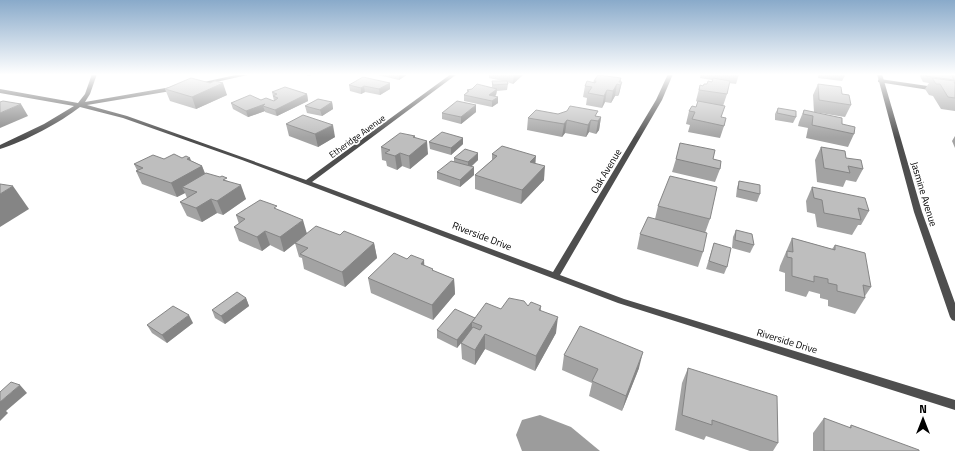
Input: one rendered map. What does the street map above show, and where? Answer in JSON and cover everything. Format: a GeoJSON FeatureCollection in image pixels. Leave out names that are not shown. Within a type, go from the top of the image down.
{"type":"FeatureCollection","features":[{"type":"Feature","properties":{"kind":"street","name":"Riverside Drive"},"geometry":{"type":"LineString","coordinates":[[23,95],[79,105],[125,117],[308,182],[621,301],[955,405]]}},
{"type":"Feature","properties":{"kind":"street"},"geometry":{"type":"LineString","coordinates":[[0,147],[69,112],[79,105],[86,95]]}},
{"type":"Feature","properties":{"kind":"street"},"geometry":{"type":"LineString","coordinates":[[79,105],[142,95]]}},
{"type":"Feature","properties":{"kind":"street","name":"Etheridge Avenue"},"geometry":{"type":"LineString","coordinates":[[308,182],[426,95]]}},
{"type":"Feature","properties":{"kind":"street","name":"Oak Avenue"},"geometry":{"type":"LineString","coordinates":[[556,276],[661,95]]}},
{"type":"Feature","properties":{"kind":"street","name":"Jasmine Avenue"},"geometry":{"type":"LineString","coordinates":[[884,95],[918,212],[955,317]]}},
{"type":"Feature","properties":{"kind":"shaded area"},"geometry":{"type":"Polygon","coordinates":[[[540,415],[571,427],[600,451],[522,451],[516,435],[522,420],[540,415]]]}},
{"type":"Feature","properties":{"kind":"building"},"geometry":{"type":"Polygon","coordinates":[[[185,95],[196,95],[192,97],[185,95]]]}},
{"type":"Feature","properties":{"kind":"building"},"geometry":{"type":"Polygon","coordinates":[[[250,95],[261,100],[266,98],[274,101],[278,98],[273,96],[305,95],[275,110],[263,106],[265,104],[246,111],[231,103],[250,95]]]}},
{"type":"Feature","properties":{"kind":"building"},"geometry":{"type":"Polygon","coordinates":[[[464,95],[489,95],[498,97],[492,101],[464,95]]]}},
{"type":"Feature","properties":{"kind":"building"},"geometry":{"type":"Polygon","coordinates":[[[819,95],[849,95],[851,105],[819,100],[819,95]]]}},
{"type":"Feature","properties":{"kind":"building"},"geometry":{"type":"Polygon","coordinates":[[[947,95],[955,95],[955,98],[948,97],[947,95]]]}},
{"type":"Feature","properties":{"kind":"building"},"geometry":{"type":"Polygon","coordinates":[[[318,99],[332,102],[320,110],[305,106],[318,99]]]}},
{"type":"Feature","properties":{"kind":"building"},"geometry":{"type":"Polygon","coordinates":[[[3,101],[21,104],[0,113],[0,102],[3,101]]]}},
{"type":"Feature","properties":{"kind":"building"},"geometry":{"type":"Polygon","coordinates":[[[457,101],[476,105],[461,117],[442,113],[457,101]]]}},
{"type":"Feature","properties":{"kind":"building"},"geometry":{"type":"Polygon","coordinates":[[[698,101],[725,106],[721,117],[726,118],[724,126],[692,119],[695,112],[689,111],[692,106],[696,107],[698,101]]]}},
{"type":"Feature","properties":{"kind":"building"},"geometry":{"type":"Polygon","coordinates":[[[570,106],[598,111],[595,116],[601,117],[598,121],[591,120],[588,125],[567,120],[564,124],[528,118],[536,110],[558,114],[567,111],[570,106]]]}},
{"type":"Feature","properties":{"kind":"building"},"geometry":{"type":"Polygon","coordinates":[[[778,108],[796,111],[796,117],[777,113],[778,108]]]}},
{"type":"Feature","properties":{"kind":"building"},"geometry":{"type":"Polygon","coordinates":[[[804,110],[842,118],[842,124],[855,127],[854,134],[812,125],[813,116],[803,114],[804,110]]]}},
{"type":"Feature","properties":{"kind":"building"},"geometry":{"type":"Polygon","coordinates":[[[303,115],[333,125],[315,134],[286,124],[303,115]]]}},
{"type":"Feature","properties":{"kind":"building"},"geometry":{"type":"Polygon","coordinates":[[[442,132],[463,138],[451,148],[429,142],[442,132]]]}},
{"type":"Feature","properties":{"kind":"building"},"geometry":{"type":"Polygon","coordinates":[[[400,133],[415,136],[413,137],[427,141],[409,156],[400,153],[395,156],[385,153],[390,150],[381,147],[400,133]]]}},
{"type":"Feature","properties":{"kind":"building"},"geometry":{"type":"Polygon","coordinates":[[[680,143],[715,150],[713,159],[721,161],[720,169],[676,159],[680,143]]]}},
{"type":"Feature","properties":{"kind":"building"},"geometry":{"type":"Polygon","coordinates":[[[502,146],[536,156],[530,162],[545,166],[522,190],[475,175],[497,156],[492,154],[502,146]]]}},
{"type":"Feature","properties":{"kind":"building"},"geometry":{"type":"Polygon","coordinates":[[[821,147],[845,151],[846,158],[861,160],[863,169],[848,166],[850,173],[824,168],[821,147]]]}},
{"type":"Feature","properties":{"kind":"building"},"geometry":{"type":"Polygon","coordinates":[[[465,149],[478,153],[468,162],[454,158],[465,149]]]}},
{"type":"Feature","properties":{"kind":"building"},"geometry":{"type":"Polygon","coordinates":[[[174,154],[182,158],[186,156],[190,158],[187,159],[202,166],[171,183],[136,171],[143,168],[134,164],[153,155],[164,159],[174,154]]]}},
{"type":"Feature","properties":{"kind":"building"},"geometry":{"type":"Polygon","coordinates":[[[451,161],[474,167],[460,180],[437,172],[451,161]]]}},
{"type":"Feature","properties":{"kind":"building"},"geometry":{"type":"Polygon","coordinates":[[[206,173],[220,177],[222,176],[227,178],[223,180],[241,185],[217,201],[211,199],[196,208],[180,202],[197,192],[182,187],[206,173]]]}},
{"type":"Feature","properties":{"kind":"building"},"geometry":{"type":"Polygon","coordinates":[[[670,176],[717,187],[710,219],[658,206],[670,176]]]}},
{"type":"Feature","properties":{"kind":"building"},"geometry":{"type":"Polygon","coordinates":[[[739,181],[760,185],[760,194],[738,189],[739,181]]]}},
{"type":"Feature","properties":{"kind":"building"},"geometry":{"type":"Polygon","coordinates":[[[0,184],[13,186],[0,194],[0,184]]]}},
{"type":"Feature","properties":{"kind":"building"},"geometry":{"type":"Polygon","coordinates":[[[812,187],[865,198],[869,211],[858,208],[861,220],[824,213],[822,200],[814,198],[812,187]]]}},
{"type":"Feature","properties":{"kind":"building"},"geometry":{"type":"Polygon","coordinates":[[[260,200],[277,206],[274,208],[303,220],[280,237],[265,231],[257,237],[234,227],[245,219],[236,215],[260,200]]]}},
{"type":"Feature","properties":{"kind":"building"},"geometry":{"type":"Polygon","coordinates":[[[648,217],[707,233],[703,252],[640,234],[648,217]]]}},
{"type":"Feature","properties":{"kind":"building"},"geometry":{"type":"Polygon","coordinates":[[[316,226],[340,235],[344,231],[374,243],[342,272],[300,254],[308,248],[295,243],[316,226]]]}},
{"type":"Feature","properties":{"kind":"building"},"geometry":{"type":"Polygon","coordinates":[[[736,230],[752,234],[754,245],[735,240],[736,230]]]}},
{"type":"Feature","properties":{"kind":"building"},"geometry":{"type":"Polygon","coordinates":[[[792,238],[835,250],[835,245],[865,253],[871,287],[863,285],[865,298],[837,291],[837,285],[828,283],[828,279],[814,276],[814,282],[792,276],[792,258],[787,257],[787,251],[793,252],[792,238]]]}},
{"type":"Feature","properties":{"kind":"building"},"geometry":{"type":"Polygon","coordinates":[[[714,243],[731,248],[727,267],[709,261],[714,243]]]}},
{"type":"Feature","properties":{"kind":"building"},"geometry":{"type":"Polygon","coordinates":[[[394,253],[407,259],[411,255],[424,260],[421,264],[454,279],[432,305],[368,278],[394,253]]]}},
{"type":"Feature","properties":{"kind":"building"},"geometry":{"type":"Polygon","coordinates":[[[237,292],[246,298],[221,316],[212,310],[237,292]]]}},
{"type":"Feature","properties":{"kind":"building"},"geometry":{"type":"Polygon","coordinates":[[[509,298],[524,301],[528,306],[531,302],[541,306],[539,310],[558,317],[536,356],[485,334],[475,350],[461,343],[473,327],[480,330],[482,326],[472,322],[486,303],[501,309],[509,298]]]}},
{"type":"Feature","properties":{"kind":"building"},"geometry":{"type":"Polygon","coordinates":[[[173,306],[189,315],[162,335],[147,325],[173,306]]]}},
{"type":"Feature","properties":{"kind":"building"},"geometry":{"type":"Polygon","coordinates":[[[455,309],[475,318],[457,340],[437,330],[455,309]]]}},
{"type":"Feature","properties":{"kind":"building"},"geometry":{"type":"Polygon","coordinates":[[[580,326],[643,352],[626,396],[592,381],[598,369],[564,355],[580,326]]]}},
{"type":"Feature","properties":{"kind":"building"},"geometry":{"type":"Polygon","coordinates":[[[688,368],[777,396],[778,443],[712,420],[712,425],[682,415],[688,368]]]}},
{"type":"Feature","properties":{"kind":"building"},"geometry":{"type":"Polygon","coordinates":[[[11,382],[20,385],[0,402],[0,392],[11,382]]]}},
{"type":"Feature","properties":{"kind":"building"},"geometry":{"type":"Polygon","coordinates":[[[824,418],[851,428],[851,425],[919,451],[824,451],[824,418]]]}}]}
